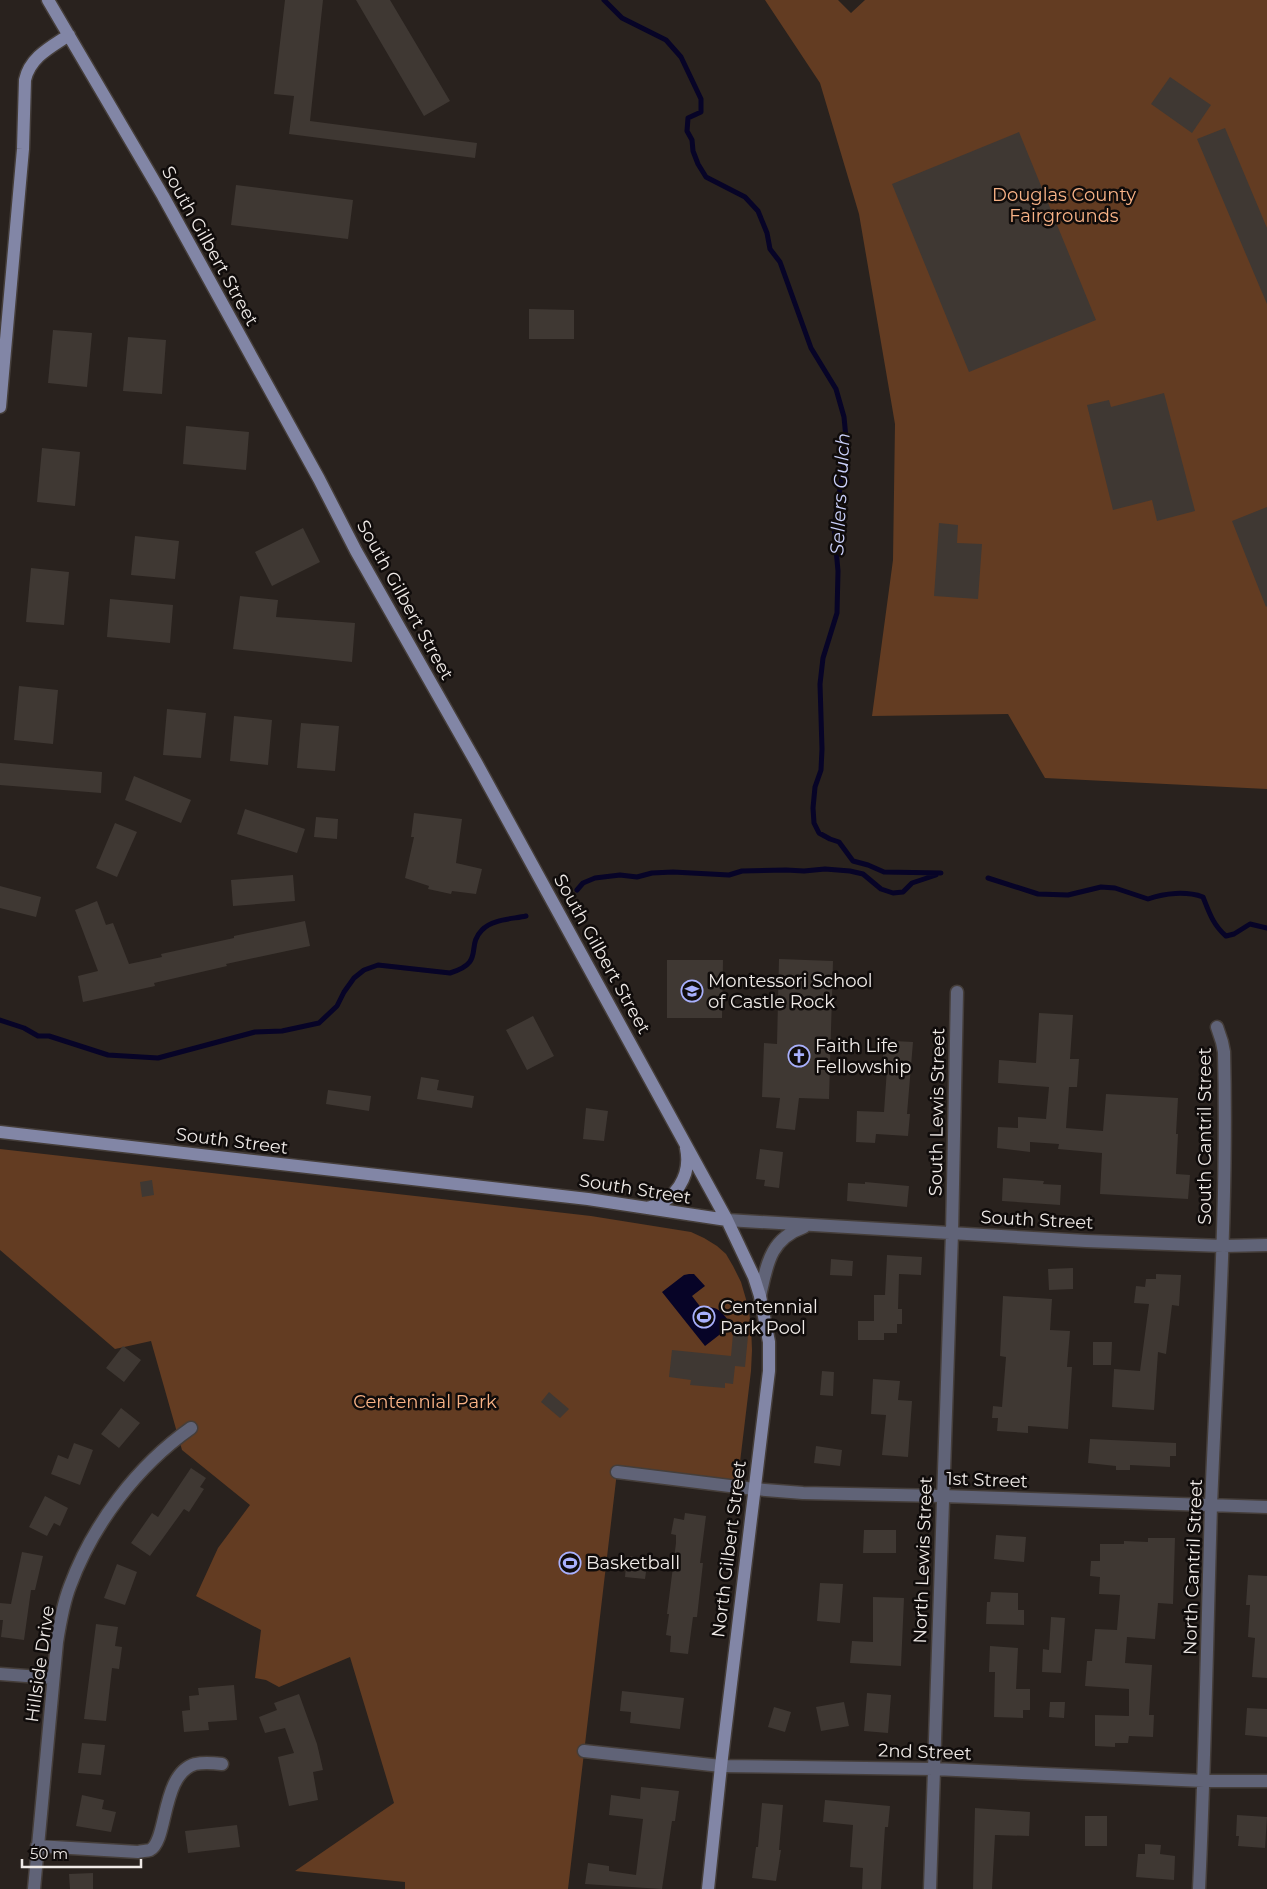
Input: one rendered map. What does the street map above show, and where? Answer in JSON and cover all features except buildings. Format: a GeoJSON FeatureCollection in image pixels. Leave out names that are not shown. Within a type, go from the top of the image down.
{"type":"FeatureCollection","features":[{"type":"Feature","properties":{"kind":"street","name":"South Gilbert Street"},"geometry":{"type":"LineString","coordinates":[[48,0],[163,196],[319,479],[356,551],[549,894],[727,1220]]}},
{"type":"Feature","properties":{"kind":"street"},"geometry":{"type":"LineString","coordinates":[[0,407],[23,149],[25,80],[27,70],[34,61],[69,35]]}},
{"type":"Feature","properties":{"kind":"street","name":"South Lewis Street"},"geometry":{"type":"LineString","coordinates":[[952,1233],[957,992]]}},
{"type":"Feature","properties":{"kind":"street","name":"South Cantril Street"},"geometry":{"type":"LineString","coordinates":[[1217,1027],[1222,1042],[1224,1065],[1223,1246]]}},
{"type":"Feature","properties":{"kind":"street","name":"South Street"},"geometry":{"type":"LineString","coordinates":[[0,1132],[588,1199],[727,1220],[1086,1241],[1267,1246]]}},
{"type":"Feature","properties":{"kind":"street"},"geometry":{"type":"LineString","coordinates":[[645,1208],[663,1203],[678,1188],[686,1171],[687,1153],[684,1141]]}},
{"type":"Feature","properties":{"kind":"street","name":"North Gilbert Street"},"geometry":{"type":"LineString","coordinates":[[708,1889],[721,1766],[769,1372],[769,1342],[760,1296],[754,1277],[727,1220]]}},
{"type":"Feature","properties":{"kind":"street"},"geometry":{"type":"LineString","coordinates":[[760,1296],[768,1263],[777,1244],[790,1233],[810,1226]]}},
{"type":"Feature","properties":{"kind":"street","name":"North Lewis Street"},"geometry":{"type":"LineString","coordinates":[[930,1889],[952,1233]]}},
{"type":"Feature","properties":{"kind":"street","name":"North Cantril Street"},"geometry":{"type":"LineString","coordinates":[[1199,1889],[1204,1781],[1211,1507],[1223,1246]]}},
{"type":"Feature","properties":{"kind":"street","name":"Hillside Drive"},"geometry":{"type":"LineString","coordinates":[[34,1889],[57,1642],[70,1587],[93,1538],[109,1512],[164,1448],[191,1428]]}},
{"type":"Feature","properties":{"kind":"street","name":"1st Street"},"geometry":{"type":"LineString","coordinates":[[617,1472],[804,1494],[942,1496],[1078,1500],[1211,1507],[1267,1507]]}},
{"type":"Feature","properties":{"kind":"street"},"geometry":{"type":"LineString","coordinates":[[0,1674],[53,1678]]}},
{"type":"Feature","properties":{"kind":"street","name":"2nd Street"},"geometry":{"type":"LineString","coordinates":[[584,1751],[721,1766],[934,1769],[1204,1781],[1267,1781]]}},
{"type":"Feature","properties":{"kind":"street"},"geometry":{"type":"LineString","coordinates":[[37,1846],[138,1852],[150,1850],[154,1847],[158,1838],[171,1791],[181,1773],[196,1764],[222,1764]]}},
{"type":"Feature","properties":{"kind":"green space","name":"Douglas County Fairgrounds"},"geometry":{"type":"Polygon","coordinates":[[[765,0],[838,0],[851,13],[865,0],[1267,0],[1267,789],[1045,778],[1008,714],[872,716],[893,560],[895,424],[859,214],[820,83],[765,0]]]}},
{"type":"Feature","properties":{"kind":"green space","name":"Centennial Park"},"geometry":{"type":"Polygon","coordinates":[[[0,1149],[591,1216],[691,1232],[717,1246],[726,1254],[741,1282],[751,1325],[751,1371],[737,1487],[617,1472],[568,1889],[405,1889],[405,1882],[295,1871],[394,1803],[350,1657],[279,1687],[266,1680],[255,1678],[261,1630],[196,1596],[218,1548],[250,1505],[182,1450],[151,1341],[115,1349],[0,1250],[0,1149]]]}},
{"type":"Feature","properties":{"kind":"shaded area","name":"Centennial Park Pool"},"geometry":{"type":"Polygon","coordinates":[[[694,1274],[705,1286],[692,1296],[702,1309],[712,1307],[716,1309],[732,1325],[705,1346],[662,1292],[684,1275],[694,1274]]]}},
{"type":"Feature","properties":{"kind":"waterway","name":"Sellers Gulch"},"geometry":{"type":"LineString","coordinates":[[604,0],[622,18],[666,40],[681,57],[701,99],[701,112],[688,118],[687,131],[692,140],[693,151],[698,164],[706,177],[745,197],[758,211],[767,233],[770,249],[780,262],[811,348],[836,389],[844,417],[846,438],[844,463],[834,527],[838,571],[837,613],[823,658],[820,684],[822,749],[821,770],[815,787],[814,823],[819,833],[839,842],[853,861],[884,872],[941,873]]}},
{"type":"Feature","properties":{"kind":"waterway"},"geometry":{"type":"LineString","coordinates":[[577,890],[583,883],[595,878],[620,875],[637,877],[652,873],[673,872],[729,875],[742,871],[825,869],[863,874],[881,889],[893,893],[903,892],[912,883],[936,875]]}},
{"type":"Feature","properties":{"kind":"waterway","name":"Sellers Gulch"},"geometry":{"type":"LineString","coordinates":[[988,878],[1038,894],[1068,895],[1101,887],[1115,888],[1148,899],[1161,895],[1196,895],[1203,897],[1209,913],[1226,936],[1234,934],[1250,924],[1267,928]]}},
{"type":"Feature","properties":{"kind":"waterway"},"geometry":{"type":"LineString","coordinates":[[0,1020],[24,1028],[38,1036],[49,1036],[108,1055],[158,1058],[255,1032],[282,1031],[319,1023],[337,1006],[354,978],[364,970],[378,965],[450,973],[461,969],[471,959],[477,936],[486,926],[503,920],[526,916]]}},
{"type":"Feature","properties":{"kind":"place","name":"Montessori School of Castle Rock"},"geometry":{"type":"Point","coordinates":[692,991]}},
{"type":"Feature","properties":{"kind":"place","name":"Faith Life Fellowship"},"geometry":{"type":"Point","coordinates":[799,1056]}},
{"type":"Feature","properties":{"kind":"place","name":"Centennial Park Pool"},"geometry":{"type":"Point","coordinates":[704,1317]}},
{"type":"Feature","properties":{"kind":"place","name":"Basketball"},"geometry":{"type":"Point","coordinates":[570,1563]}}]}
